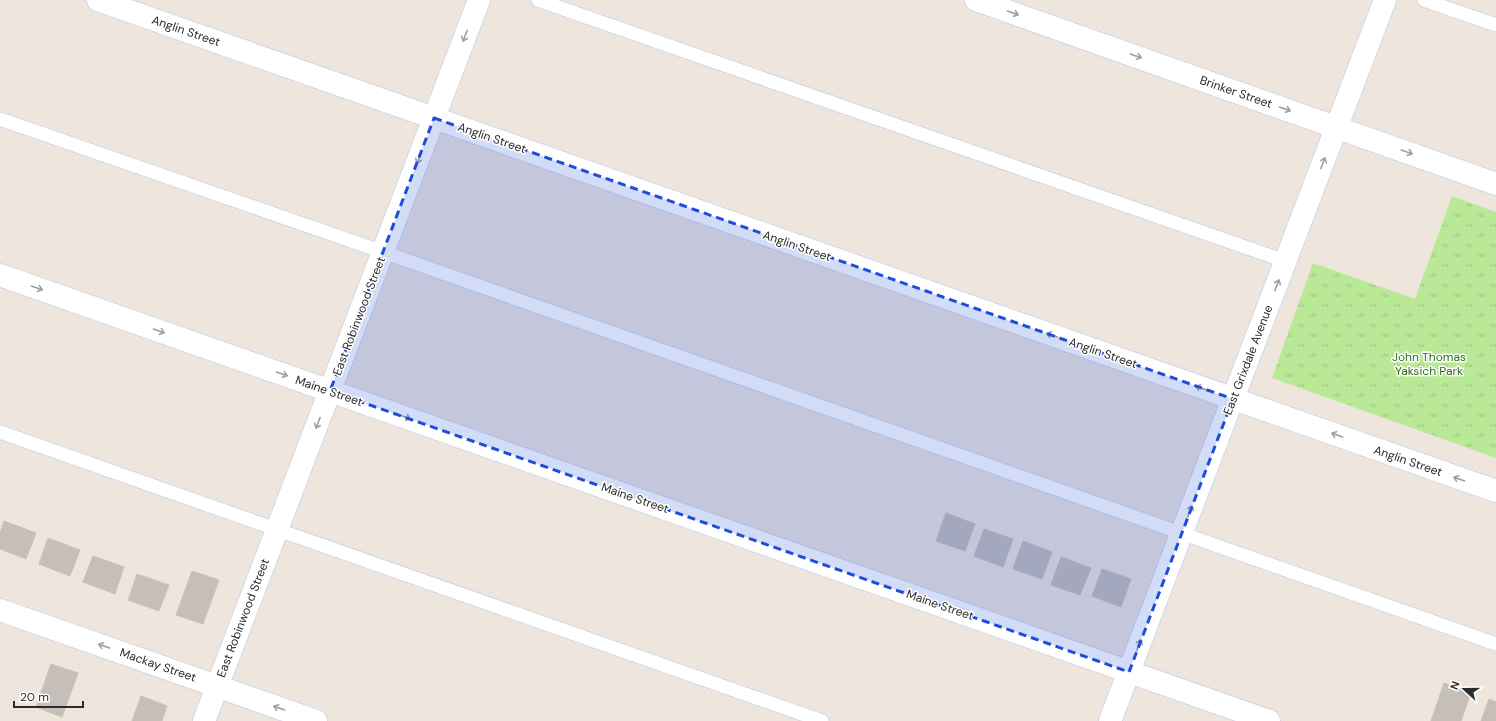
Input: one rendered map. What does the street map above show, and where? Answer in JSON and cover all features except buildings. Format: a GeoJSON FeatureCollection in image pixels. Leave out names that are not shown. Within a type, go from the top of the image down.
{"type":"FeatureCollection","features":[{"type":"Feature","properties":{"kind":"street","name":"Anglin Street"},"geometry":{"type":"LineString","coordinates":[[98,0],[1496,491]]}},
{"type":"Feature","properties":{"kind":"street","name":"East Robinwood Street"},"geometry":{"type":"LineString","coordinates":[[204,721],[479,0]]}},
{"type":"Feature","properties":{"kind":"street","name":"Brinker Street"},"geometry":{"type":"LineString","coordinates":[[976,0],[1496,184]]}},
{"type":"Feature","properties":{"kind":"street","name":"East Grixdale Avenue"},"geometry":{"type":"LineString","coordinates":[[1110,721],[1385,0]]}},
{"type":"Feature","properties":{"kind":"street","name":"Maine Street"},"geometry":{"type":"LineString","coordinates":[[0,275],[1269,721]]}},
{"type":"Feature","properties":{"kind":"street","name":"Mackay Street"},"geometry":{"type":"LineString","coordinates":[[0,610],[316,721]]}},
{"type":"Feature","properties":{"kind":"lane"},"geometry":{"type":"LineString","coordinates":[[538,0],[1285,261]]}},
{"type":"Feature","properties":{"kind":"lane"},"geometry":{"type":"LineString","coordinates":[[1424,0],[1496,25]]}},
{"type":"Feature","properties":{"kind":"lane"},"geometry":{"type":"LineString","coordinates":[[0,119],[383,252],[1496,644]]}},
{"type":"Feature","properties":{"kind":"lane"},"geometry":{"type":"LineString","coordinates":[[0,432],[822,721]]}},
{"type":"Feature","properties":{"kind":"highlighted area"},"geometry":{"type":"Polygon","coordinates":[[[434,118],[1233,399],[1129,672],[330,391],[434,118]]]}},
{"type":"Feature","properties":{"kind":"green space","name":"John Thomas Yaksich Park"},"geometry":{"type":"Polygon","coordinates":[[[1452,196],[1496,212],[1496,458],[1272,378],[1313,263],[1415,299],[1452,196]]]}}]}
